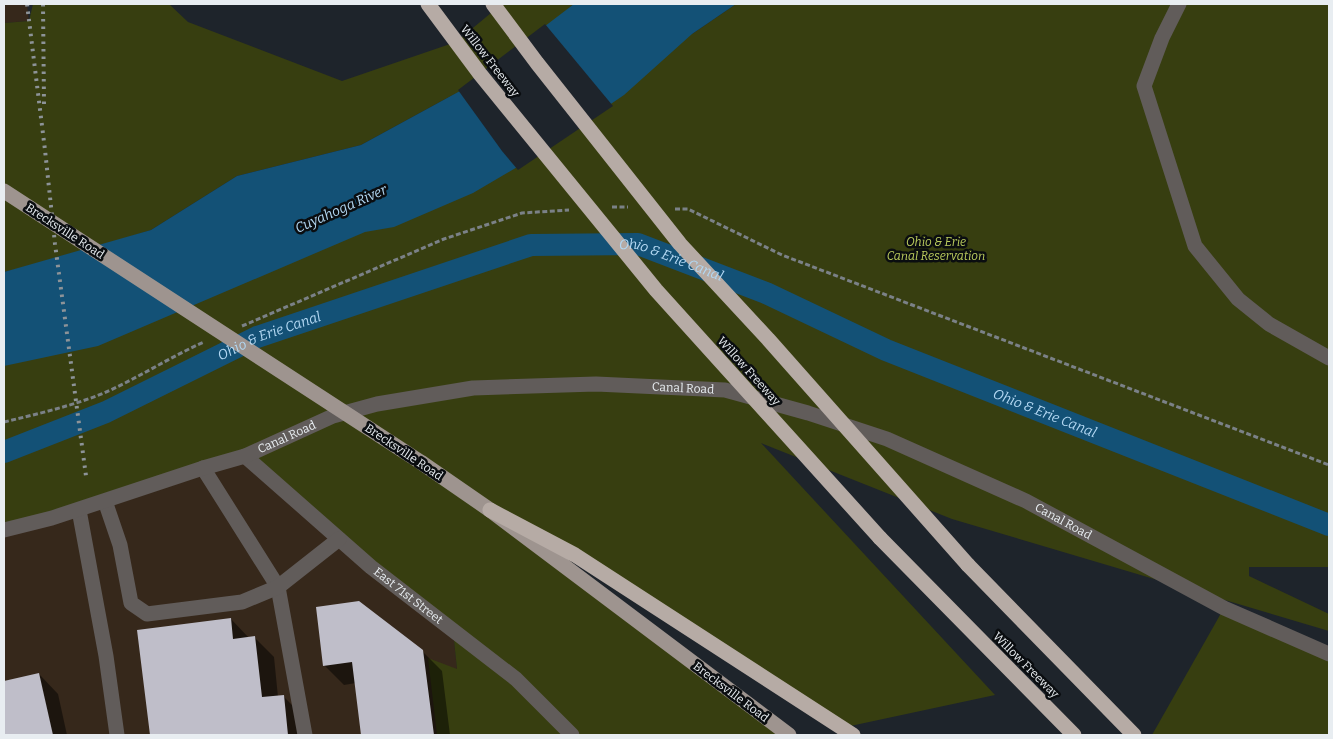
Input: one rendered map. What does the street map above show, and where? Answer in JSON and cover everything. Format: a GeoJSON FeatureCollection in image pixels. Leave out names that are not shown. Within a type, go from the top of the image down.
{"type":"FeatureCollection","features":[{"type":"Feature","properties":{"kind":"highway","name":"Willow Freeway"},"geometry":{"type":"LineString","coordinates":[[428,4],[480,74],[656,290],[880,538],[1074,735]]}},
{"type":"Feature","properties":{"kind":"highway"},"geometry":{"type":"LineString","coordinates":[[493,4],[537,63],[680,244],[768,339],[968,565],[1134,735]]}},
{"type":"Feature","properties":{"kind":"highway"},"geometry":{"type":"LineString","coordinates":[[490,510],[575,555],[853,735]]}},
{"type":"Feature","properties":{"kind":"main road","name":"Brecksville Road"},"geometry":{"type":"LineString","coordinates":[[4,191],[422,463],[490,510],[788,735]]}},
{"type":"Feature","properties":{"kind":"street"},"geometry":{"type":"LineString","coordinates":[[1179,4],[1162,38],[1144,86],[1195,246],[1238,299],[1269,324],[1329,358]]}},
{"type":"Feature","properties":{"kind":"street","name":"Canal Road"},"geometry":{"type":"LineString","coordinates":[[4,530],[79,510],[203,468],[245,456],[333,416],[377,404],[473,388],[596,384],[725,390],[808,413],[887,439],[1026,501],[1224,608],[1329,654]]}},
{"type":"Feature","properties":{"kind":"street","name":"East 71st Street"},"geometry":{"type":"LineString","coordinates":[[245,456],[371,567],[516,679],[572,735]]}},
{"type":"Feature","properties":{"kind":"street"},"geometry":{"type":"LineString","coordinates":[[203,468],[278,587],[305,735]]}},
{"type":"Feature","properties":{"kind":"street"},"geometry":{"type":"LineString","coordinates":[[106,501],[120,545],[131,603],[147,614],[242,602],[278,587],[339,539]]}},
{"type":"Feature","properties":{"kind":"street"},"geometry":{"type":"LineString","coordinates":[[79,510],[106,656],[117,735]]}},
{"type":"Feature","properties":{"kind":"shaded area"},"geometry":{"type":"Polygon","coordinates":[[[4,4],[27,4],[29,21],[4,23],[4,4]]]}},
{"type":"Feature","properties":{"kind":"shaded area"},"geometry":{"type":"Polygon","coordinates":[[[245,456],[453,631],[464,735],[4,735],[4,530],[245,456]]]}},
{"type":"Feature","properties":{"kind":"green space","name":"Ohio & Erie Canal Reservation"},"geometry":{"type":"Polygon","coordinates":[[[33,4],[169,4],[188,22],[342,81],[456,42],[497,8],[499,4],[574,4],[560,16],[692,34],[736,4],[1329,4],[1329,567],[1249,567],[1249,576],[1329,614],[1329,631],[952,519],[761,443],[995,695],[841,728],[494,512],[789,735],[437,735],[428,658],[457,669],[453,631],[245,457],[4,530],[4,354],[460,91],[361,145],[237,176],[151,230],[57,260],[4,272],[4,23],[29,21],[33,4]]]}},
{"type":"Feature","properties":{"kind":"green space"},"geometry":{"type":"Polygon","coordinates":[[[1224,608],[1329,654],[1329,735],[1152,735],[1224,608]]]}},
{"type":"Feature","properties":{"kind":"water","name":"Cuyahoga River"},"geometry":{"type":"Polygon","coordinates":[[[574,4],[736,4],[692,34],[624,95],[524,163],[473,193],[394,227],[365,232],[98,346],[4,366],[4,272],[151,230],[237,176],[361,145],[460,91],[574,4]]]}},
{"type":"Feature","properties":{"kind":"pier"},"geometry":{"type":"Polygon","coordinates":[[[545,24],[613,106],[518,170],[458,90],[545,24]]]}},
{"type":"Feature","properties":{"kind":"building"},"geometry":{"type":"Polygon","coordinates":[[[359,601],[423,650],[434,735],[361,735],[352,662],[323,666],[316,607],[359,601]]]}},
{"type":"Feature","properties":{"kind":"building"},"geometry":{"type":"Polygon","coordinates":[[[231,618],[233,639],[255,636],[262,697],[284,695],[288,735],[150,735],[137,630],[231,618]]]}},
{"type":"Feature","properties":{"kind":"building"},"geometry":{"type":"Polygon","coordinates":[[[39,673],[53,735],[4,735],[4,681],[39,673]]]}},
{"type":"Feature","properties":{"kind":"waterway","name":"Ohio & Erie Canal"},"geometry":{"type":"LineString","coordinates":[[4,452],[106,412],[257,337],[531,245],[638,244],[766,293],[886,350],[1329,525]]}},
{"type":"Feature","properties":{"kind":"railway"},"geometry":{"type":"LineString","coordinates":[[27,4],[55,244],[86,476]]}},
{"type":"Feature","properties":{"kind":"railway"},"geometry":{"type":"LineString","coordinates":[[43,4],[44,104]]}}]}
